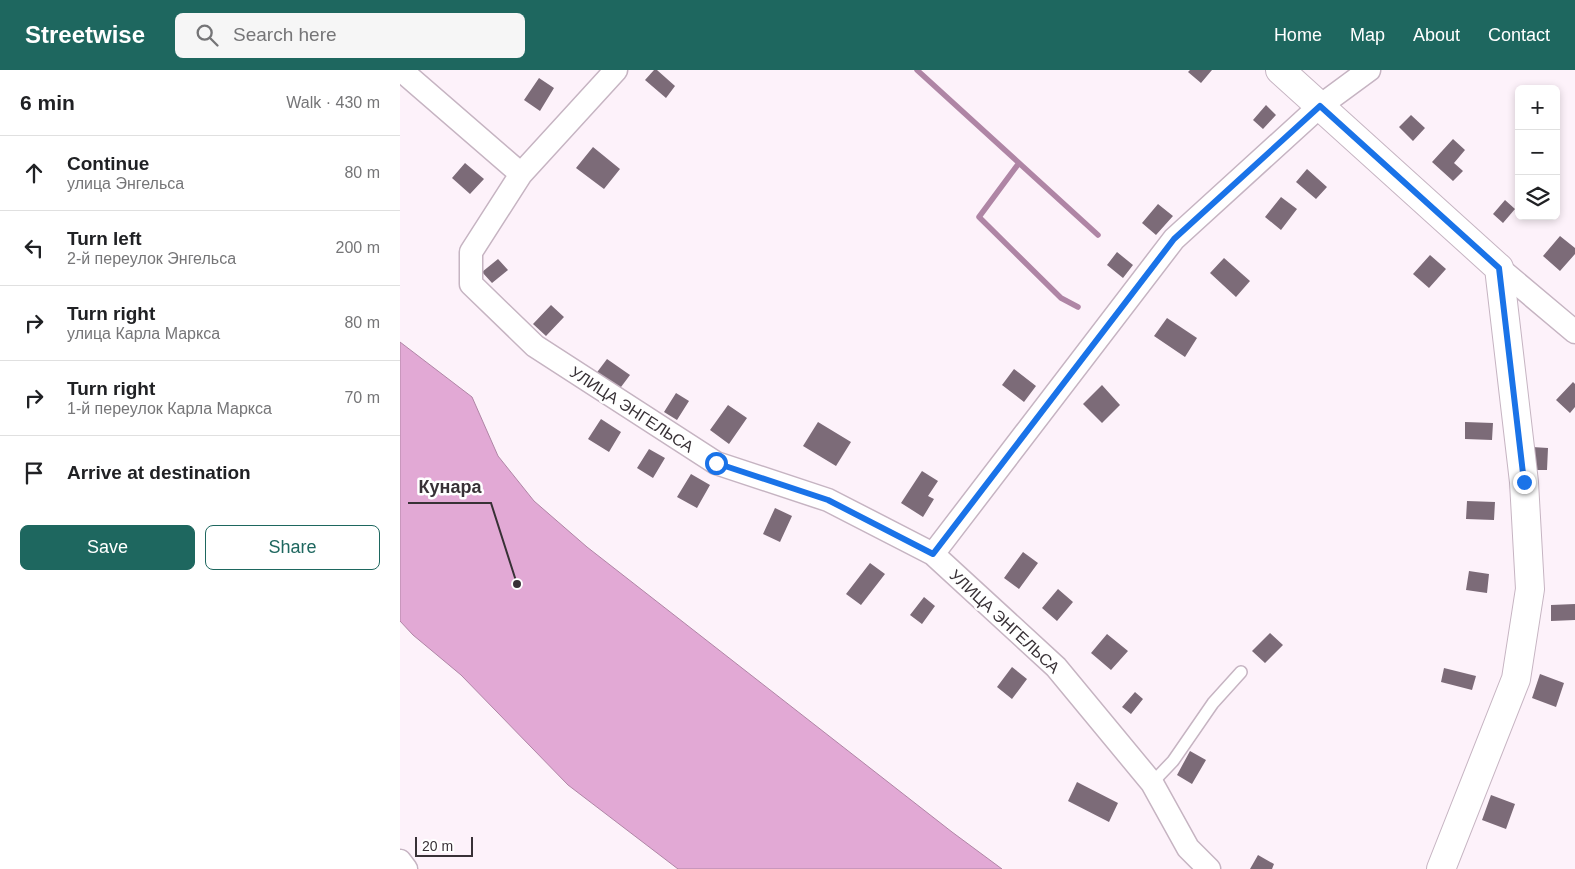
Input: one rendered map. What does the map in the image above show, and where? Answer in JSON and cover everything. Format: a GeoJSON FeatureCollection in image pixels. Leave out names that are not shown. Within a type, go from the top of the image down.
{"type":"FeatureCollection","features":[{"type":"Feature","properties":{"kind":"street"},"geometry":{"type":"LineString","coordinates":[[401,70],[521,174]]}},
{"type":"Feature","properties":{"kind":"street","name":"УЛИЦА ЭНГЕЛЬСА"},"geometry":{"type":"LineString","coordinates":[[616,70],[521,174],[470,252],[471,284],[535,346],[716,463],[828,500],[933,554],[1056,667],[1152,783],[1188,848],[1209,869]]}},
{"type":"Feature","properties":{"kind":"street"},"geometry":{"type":"LineString","coordinates":[[1280,70],[1499,268],[1575,332]]}},
{"type":"Feature","properties":{"kind":"street"},"geometry":{"type":"LineString","coordinates":[[933,554],[1174,239],[1320,106],[1369,70]]}},
{"type":"Feature","properties":{"kind":"street"},"geometry":{"type":"LineString","coordinates":[[1442,869],[1516,679],[1530,589],[1524,482],[1499,268]]}},
{"type":"Feature","properties":{"kind":"street"},"geometry":{"type":"LineString","coordinates":[[400,861],[406,869]]}},
{"type":"Feature","properties":{"kind":"lane"},"geometry":{"type":"LineString","coordinates":[[1152,783],[1173,761],[1213,703],[1242,672]]}},
{"type":"Feature","properties":{"kind":"shaded area"},"geometry":{"type":"Polygon","coordinates":[[[400,342],[472,397],[498,456],[534,501],[587,547],[1002,869],[678,869],[568,785],[461,675],[413,635],[400,621],[400,342]]]}},
{"type":"Feature","properties":{"kind":"building"},"geometry":{"type":"Polygon","coordinates":[[[654,70],[657,70],[675,86],[666,98],[645,80],[654,70]]]}},
{"type":"Feature","properties":{"kind":"building"},"geometry":{"type":"Polygon","coordinates":[[[1190,70],[1212,70],[1201,83],[1188,72],[1190,70]]]}},
{"type":"Feature","properties":{"kind":"building"},"geometry":{"type":"Polygon","coordinates":[[[539,78],[554,88],[540,111],[524,100],[539,78]]]}},
{"type":"Feature","properties":{"kind":"building"},"geometry":{"type":"Polygon","coordinates":[[[1266,105],[1276,115],[1263,129],[1253,120],[1266,105]]]}},
{"type":"Feature","properties":{"kind":"building"},"geometry":{"type":"Polygon","coordinates":[[[1411,115],[1425,128],[1413,141],[1399,127],[1411,115]]]}},
{"type":"Feature","properties":{"kind":"building"},"geometry":{"type":"Polygon","coordinates":[[[1453,139],[1465,150],[1454,163],[1463,171],[1453,181],[1432,162],[1453,139]]]}},
{"type":"Feature","properties":{"kind":"building"},"geometry":{"type":"Polygon","coordinates":[[[593,147],[620,169],[604,189],[576,168],[593,147]]]}},
{"type":"Feature","properties":{"kind":"building"},"geometry":{"type":"Polygon","coordinates":[[[465,163],[484,179],[470,194],[452,178],[465,163]]]}},
{"type":"Feature","properties":{"kind":"building"},"geometry":{"type":"Polygon","coordinates":[[[1307,169],[1327,187],[1316,199],[1296,182],[1307,169]]]}},
{"type":"Feature","properties":{"kind":"building"},"geometry":{"type":"Polygon","coordinates":[[[1281,197],[1297,209],[1281,230],[1265,217],[1281,197]]]}},
{"type":"Feature","properties":{"kind":"building"},"geometry":{"type":"Polygon","coordinates":[[[1505,200],[1515,209],[1503,223],[1493,214],[1505,200]]]}},
{"type":"Feature","properties":{"kind":"building"},"geometry":{"type":"Polygon","coordinates":[[[1158,204],[1173,216],[1156,235],[1142,223],[1158,204]]]}},
{"type":"Feature","properties":{"kind":"building"},"geometry":{"type":"Polygon","coordinates":[[[1560,236],[1575,248],[1575,254],[1560,271],[1543,256],[1560,236]]]}},
{"type":"Feature","properties":{"kind":"building"},"geometry":{"type":"Polygon","coordinates":[[[1117,252],[1133,265],[1123,278],[1107,265],[1117,252]]]}},
{"type":"Feature","properties":{"kind":"building"},"geometry":{"type":"Polygon","coordinates":[[[1430,255],[1446,269],[1429,288],[1413,274],[1430,255]]]}},
{"type":"Feature","properties":{"kind":"building"},"geometry":{"type":"Polygon","coordinates":[[[1224,258],[1250,281],[1236,297],[1210,273],[1224,258]]]}},
{"type":"Feature","properties":{"kind":"building"},"geometry":{"type":"Polygon","coordinates":[[[498,259],[508,270],[492,283],[482,272],[498,259]]]}},
{"type":"Feature","properties":{"kind":"building"},"geometry":{"type":"Polygon","coordinates":[[[551,305],[564,317],[546,336],[533,324],[551,305]]]}},
{"type":"Feature","properties":{"kind":"building"},"geometry":{"type":"Polygon","coordinates":[[[1167,318],[1197,338],[1185,357],[1154,336],[1167,318]]]}},
{"type":"Feature","properties":{"kind":"building"},"geometry":{"type":"Polygon","coordinates":[[[607,359],[630,375],[618,391],[595,375],[607,359]]]}},
{"type":"Feature","properties":{"kind":"building"},"geometry":{"type":"Polygon","coordinates":[[[1014,369],[1036,386],[1024,402],[1002,385],[1014,369]]]}},
{"type":"Feature","properties":{"kind":"building"},"geometry":{"type":"Polygon","coordinates":[[[1573,382],[1575,384],[1575,407],[1570,413],[1556,400],[1573,382]]]}},
{"type":"Feature","properties":{"kind":"building"},"geometry":{"type":"Polygon","coordinates":[[[1102,385],[1120,405],[1102,423],[1083,404],[1102,385]]]}},
{"type":"Feature","properties":{"kind":"building"},"geometry":{"type":"Polygon","coordinates":[[[676,393],[689,401],[677,420],[664,412],[676,393]]]}},
{"type":"Feature","properties":{"kind":"building"},"geometry":{"type":"Polygon","coordinates":[[[728,405],[747,418],[729,444],[710,430],[728,405]]]}},
{"type":"Feature","properties":{"kind":"building"},"geometry":{"type":"Polygon","coordinates":[[[601,419],[621,432],[609,452],[588,439],[601,419]]]}},
{"type":"Feature","properties":{"kind":"building"},"geometry":{"type":"Polygon","coordinates":[[[818,422],[851,442],[836,466],[803,446],[818,422]]]}},
{"type":"Feature","properties":{"kind":"building"},"geometry":{"type":"Polygon","coordinates":[[[1465,422],[1493,423],[1492,440],[1465,439],[1465,422]]]}},
{"type":"Feature","properties":{"kind":"building"},"geometry":{"type":"Polygon","coordinates":[[[1532,447],[1548,448],[1547,470],[1532,470],[1532,447]]]}},
{"type":"Feature","properties":{"kind":"building"},"geometry":{"type":"Polygon","coordinates":[[[649,449],[665,458],[653,478],[637,468],[649,449]]]}},
{"type":"Feature","properties":{"kind":"building"},"geometry":{"type":"Polygon","coordinates":[[[922,471],[938,481],[928,496],[934,499],[923,517],[901,503],[922,471]]]}},
{"type":"Feature","properties":{"kind":"building"},"geometry":{"type":"Polygon","coordinates":[[[691,474],[710,485],[697,508],[677,497],[691,474]]]}},
{"type":"Feature","properties":{"kind":"building"},"geometry":{"type":"Polygon","coordinates":[[[1467,501],[1495,502],[1494,520],[1466,519],[1467,501]]]}},
{"type":"Feature","properties":{"kind":"building"},"geometry":{"type":"Polygon","coordinates":[[[775,508],[792,516],[780,542],[763,534],[775,508]]]}},
{"type":"Feature","properties":{"kind":"building"},"geometry":{"type":"Polygon","coordinates":[[[1023,552],[1038,563],[1019,589],[1004,578],[1023,552]]]}},
{"type":"Feature","properties":{"kind":"building"},"geometry":{"type":"Polygon","coordinates":[[[870,563],[885,574],[861,605],[846,594],[870,563]]]}},
{"type":"Feature","properties":{"kind":"building"},"geometry":{"type":"Polygon","coordinates":[[[1469,571],[1489,574],[1487,593],[1466,590],[1469,571]]]}},
{"type":"Feature","properties":{"kind":"building"},"geometry":{"type":"Polygon","coordinates":[[[1058,589],[1073,602],[1057,621],[1042,608],[1058,589]]]}},
{"type":"Feature","properties":{"kind":"building"},"geometry":{"type":"Polygon","coordinates":[[[924,597],[935,606],[922,624],[910,615],[924,597]]]}},
{"type":"Feature","properties":{"kind":"building"},"geometry":{"type":"Polygon","coordinates":[[[1575,604],[1575,620],[1551,621],[1551,605],[1575,604]]]}},
{"type":"Feature","properties":{"kind":"building"},"geometry":{"type":"Polygon","coordinates":[[[1270,633],[1283,645],[1265,663],[1252,651],[1270,633]]]}},
{"type":"Feature","properties":{"kind":"building"},"geometry":{"type":"Polygon","coordinates":[[[1107,634],[1128,651],[1111,670],[1091,653],[1107,634]]]}},
{"type":"Feature","properties":{"kind":"building"},"geometry":{"type":"Polygon","coordinates":[[[1012,667],[1027,679],[1012,699],[997,687],[1012,667]]]}},
{"type":"Feature","properties":{"kind":"building"},"geometry":{"type":"Polygon","coordinates":[[[1444,668],[1476,676],[1472,690],[1441,682],[1444,668]]]}},
{"type":"Feature","properties":{"kind":"building"},"geometry":{"type":"Polygon","coordinates":[[[1540,674],[1564,683],[1556,707],[1532,698],[1540,674]]]}},
{"type":"Feature","properties":{"kind":"building"},"geometry":{"type":"Polygon","coordinates":[[[1135,692],[1143,699],[1131,714],[1122,707],[1135,692]]]}},
{"type":"Feature","properties":{"kind":"building"},"geometry":{"type":"Polygon","coordinates":[[[1190,751],[1206,760],[1192,784],[1177,775],[1190,751]]]}},
{"type":"Feature","properties":{"kind":"building"},"geometry":{"type":"Polygon","coordinates":[[[1077,782],[1118,803],[1109,822],[1068,801],[1077,782]]]}},
{"type":"Feature","properties":{"kind":"building"},"geometry":{"type":"Polygon","coordinates":[[[1491,795],[1515,804],[1506,829],[1482,820],[1491,795]]]}},
{"type":"Feature","properties":{"kind":"building"},"geometry":{"type":"Polygon","coordinates":[[[1258,855],[1274,864],[1272,869],[1250,869],[1258,855]]]}},
{"type":"Feature","properties":{"kind":"waterway"},"geometry":{"type":"LineString","coordinates":[[917,70],[1098,235]]}},
{"type":"Feature","properties":{"kind":"waterway"},"geometry":{"type":"LineString","coordinates":[[1019,163],[979,217],[1061,298],[1078,307]]}},
{"type":"Feature","properties":{"kind":"place","name":"Кунара"},"geometry":{"type":"Point","coordinates":[517,584]}},
{"type":"Feature","properties":{"kind":"route"},"geometry":{"type":"LineString","coordinates":[[716,463],[828,500],[933,554],[1174,239],[1320,106],[1499,268],[1524,482]]}}]}
